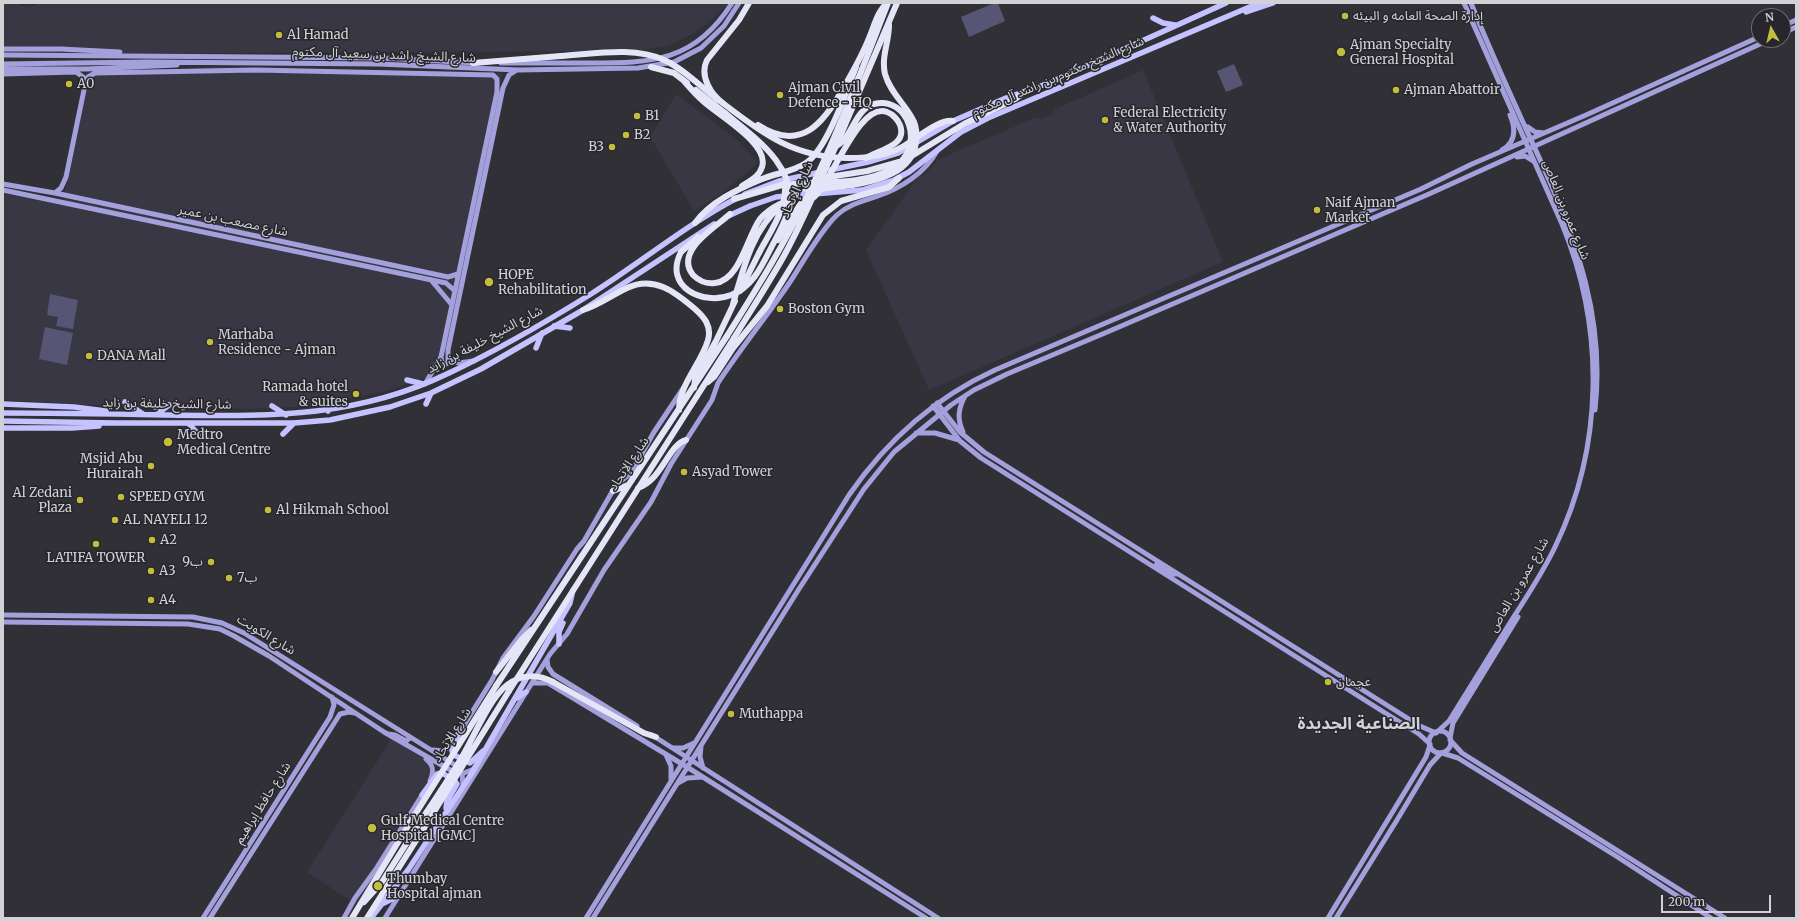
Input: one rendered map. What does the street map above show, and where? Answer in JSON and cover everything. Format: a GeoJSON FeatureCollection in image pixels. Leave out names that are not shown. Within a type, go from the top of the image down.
{"type":"FeatureCollection","features":[{"type":"Feature","properties":{"kind":"highway"},"geometry":{"type":"LineString","coordinates":[[718,100],[705,79],[705,63],[736,24],[749,3]]}},
{"type":"Feature","properties":{"kind":"highway"},"geometry":{"type":"LineString","coordinates":[[742,186],[794,169],[805,164],[814,156],[826,136],[880,12],[887,3]]}},
{"type":"Feature","properties":{"kind":"highway","name":"شارع الإتحاد"},"geometry":{"type":"LineString","coordinates":[[807,197],[853,93],[887,3]]}},
{"type":"Feature","properties":{"kind":"highway","name":"شارع الإتحاد"},"geometry":{"type":"LineString","coordinates":[[367,918],[703,385],[836,146],[889,25],[897,3]]}},
{"type":"Feature","properties":{"kind":"highway"},"geometry":{"type":"LineString","coordinates":[[807,197],[822,188],[852,185],[876,180],[893,173],[908,161],[916,145],[917,131],[913,119],[893,92],[885,73],[884,54],[889,25]]}},
{"type":"Feature","properties":{"kind":"highway"},"geometry":{"type":"LineString","coordinates":[[473,63],[615,53],[638,53],[652,55],[677,67],[718,100],[769,137],[805,153],[833,158],[866,158],[896,150],[943,122],[953,121]]}},
{"type":"Feature","properties":{"kind":"highway"},"geometry":{"type":"LineString","coordinates":[[651,67],[670,71],[684,80],[725,113],[767,149],[785,177],[790,191],[788,211],[772,247],[757,273],[748,285],[732,295],[717,298],[696,295],[686,289],[678,276],[677,268],[681,252],[709,228]]}},
{"type":"Feature","properties":{"kind":"highway"},"geometry":{"type":"LineString","coordinates":[[734,112],[770,132],[784,135],[803,133],[818,125],[832,108],[856,67]]}},
{"type":"Feature","properties":{"kind":"highway"},"geometry":{"type":"LineString","coordinates":[[684,80],[703,102],[750,139],[760,151],[763,161],[762,169],[756,177],[703,214],[695,223]]}},
{"type":"Feature","properties":{"kind":"highway"},"geometry":{"type":"LineString","coordinates":[[730,214],[699,240],[691,249],[688,261],[690,271],[696,278],[704,282],[718,283],[728,278],[738,265],[751,235],[760,219],[770,209],[787,202],[827,178],[883,168],[912,156],[964,124],[1010,102],[1028,90]]}},
{"type":"Feature","properties":{"kind":"highway"},"geometry":{"type":"LineString","coordinates":[[734,199],[782,185],[856,179],[886,171],[905,157],[911,144],[911,129],[906,118],[896,108],[883,103],[874,104],[863,111],[842,142],[836,146]]}},
{"type":"Feature","properties":{"kind":"highway"},"geometry":{"type":"LineString","coordinates":[[772,247],[778,240],[800,203],[824,186],[841,155],[864,119],[876,112],[888,112],[894,116],[900,125],[901,131],[898,139],[890,147],[866,158]]}},
{"type":"Feature","properties":{"kind":"highway"},"geometry":{"type":"LineString","coordinates":[[694,389],[695,379],[784,207],[786,194],[785,177]]}},
{"type":"Feature","properties":{"kind":"highway"},"geometry":{"type":"LineString","coordinates":[[703,385],[714,377],[733,348],[767,306],[823,215],[841,201],[889,187],[899,178]]}},
{"type":"Feature","properties":{"kind":"highway"},"geometry":{"type":"LineString","coordinates":[[733,304],[747,261],[759,232],[772,215],[787,202]]}},
{"type":"Feature","properties":{"kind":"highway"},"geometry":{"type":"LineString","coordinates":[[583,310],[599,304],[626,288],[640,284],[661,285],[674,292],[703,316],[708,325],[708,342],[681,397],[679,410]]}},
{"type":"Feature","properties":{"kind":"highway","name":"شارع الإتحاد"},"geometry":{"type":"LineString","coordinates":[[352,918],[377,875],[496,686],[628,485],[730,337]]}},
{"type":"Feature","properties":{"kind":"highway"},"geometry":{"type":"LineString","coordinates":[[638,488],[652,479],[677,446],[686,440]]}},
{"type":"Feature","properties":{"kind":"highway"},"geometry":{"type":"LineString","coordinates":[[613,491],[628,485]]}},
{"type":"Feature","properties":{"kind":"highway"},"geometry":{"type":"LineString","coordinates":[[496,672],[524,636],[534,629]]}},
{"type":"Feature","properties":{"kind":"highway"},"geometry":{"type":"LineString","coordinates":[[358,907],[382,882],[461,758],[492,704],[502,689],[512,681],[527,676],[540,676],[644,734],[656,737]]}},
{"type":"Feature","properties":{"kind":"highway"},"geometry":{"type":"LineString","coordinates":[[377,875],[381,861]]}},
{"type":"Feature","properties":{"kind":"main road","name":"شارع الشيخ راشد بن سعيد آل مكتوم"},"geometry":{"type":"LineString","coordinates":[[3,54],[382,58],[473,63],[632,63],[662,59],[686,49],[715,25],[732,3]]}},
{"type":"Feature","properties":{"kind":"main road","name":"شارع الشيخ راشد بن سعيد آل مكتوم"},"geometry":{"type":"LineString","coordinates":[[3,64],[147,62],[379,64],[518,70],[651,67],[678,60],[701,48],[724,26],[740,3]]}},
{"type":"Feature","properties":{"kind":"main road","name":"شارع الشيخ مكتوم بن راشد آل مكتوم"},"geometry":{"type":"LineString","coordinates":[[822,172],[868,162],[898,153],[953,121],[1028,90],[1049,83],[1226,3]]}},
{"type":"Feature","properties":{"kind":"main road","name":"شارع الشيخ مكتوم بن راشد آل مكتوم"},"geometry":{"type":"LineString","coordinates":[[807,197],[862,190],[879,186],[899,178],[974,125],[1003,111],[1259,3]]}},
{"type":"Feature","properties":{"kind":"main road"},"geometry":{"type":"LineString","coordinates":[[1236,13],[1254,10],[1273,3]]}},
{"type":"Feature","properties":{"kind":"main road","name":"شارع عمرو بن العاص"},"geometry":{"type":"LineString","coordinates":[[1436,733],[1449,721],[1551,555],[1575,496],[1588,440],[1592,406],[1593,363],[1586,298],[1568,239],[1464,3]]}},
{"type":"Feature","properties":{"kind":"main road","name":"شارع عمرو بن العاص"},"geometry":{"type":"LineString","coordinates":[[1450,739],[1453,723],[1544,574],[1561,541],[1582,483],[1593,433],[1598,371],[1590,298],[1581,262],[1567,220],[1532,139],[1493,56],[1472,3]]}},
{"type":"Feature","properties":{"kind":"main road"},"geometry":{"type":"LineString","coordinates":[[1153,18],[1163,23],[1175,25]]}},
{"type":"Feature","properties":{"kind":"main road"},"geometry":{"type":"LineString","coordinates":[[586,918],[858,481],[890,443],[935,404],[960,388],[995,370],[1421,189],[1751,41]]}},
{"type":"Feature","properties":{"kind":"main road"},"geometry":{"type":"LineString","coordinates":[[593,918],[701,744],[864,489],[885,462],[915,433],[941,413],[965,395],[1007,374],[1130,323],[1508,158],[1751,48]]}},
{"type":"Feature","properties":{"kind":"main road"},"geometry":{"type":"LineString","coordinates":[[3,49],[91,50],[131,53],[147,56]]}},
{"type":"Feature","properties":{"kind":"main road"},"geometry":{"type":"LineString","coordinates":[[3,69],[167,66],[183,63]]}},
{"type":"Feature","properties":{"kind":"main road"},"geometry":{"type":"LineString","coordinates":[[222,63],[228,70]]}},
{"type":"Feature","properties":{"kind":"main road"},"geometry":{"type":"LineString","coordinates":[[368,72],[379,64]]}},
{"type":"Feature","properties":{"kind":"main road"},"geometry":{"type":"LineString","coordinates":[[159,71],[167,66]]}},
{"type":"Feature","properties":{"kind":"main road"},"geometry":{"type":"LineString","coordinates":[[25,68],[29,74]]}},
{"type":"Feature","properties":{"kind":"main road"},"geometry":{"type":"LineString","coordinates":[[457,68],[462,75]]}},
{"type":"Feature","properties":{"kind":"main road"},"geometry":{"type":"LineString","coordinates":[[69,196],[65,186],[66,177],[85,85],[88,77],[95,73],[228,70],[462,75],[491,74],[496,78],[497,83],[494,104],[441,357],[424,384],[407,380]]}},
{"type":"Feature","properties":{"kind":"main road"},"geometry":{"type":"LineString","coordinates":[[441,357],[441,362],[444,365],[448,363],[448,350],[504,85],[509,75],[518,70]]}},
{"type":"Feature","properties":{"kind":"main road"},"geometry":{"type":"LineString","coordinates":[[3,74],[76,72],[83,77],[85,85]]}},
{"type":"Feature","properties":{"kind":"main road"},"geometry":{"type":"LineString","coordinates":[[497,83],[502,79],[504,81],[504,85]]}},
{"type":"Feature","properties":{"kind":"main road"},"geometry":{"type":"LineString","coordinates":[[1481,161],[1504,149],[1513,138],[1514,124],[1506,99]]}},
{"type":"Feature","properties":{"kind":"main road"},"geometry":{"type":"LineString","coordinates":[[1525,125],[1535,132],[1545,133]]}},
{"type":"Feature","properties":{"kind":"main road"},"geometry":{"type":"LineString","coordinates":[[1540,159],[1540,149],[1546,141]]}},
{"type":"Feature","properties":{"kind":"main road"},"geometry":{"type":"LineString","coordinates":[[385,918],[547,659],[567,634],[604,570],[651,502],[668,470],[712,400],[720,381],[832,220],[849,206],[885,193],[911,179],[933,159],[939,149]]}},
{"type":"Feature","properties":{"kind":"main road"},"geometry":{"type":"LineString","coordinates":[[1508,158],[1525,156],[1534,162]]}},
{"type":"Feature","properties":{"kind":"main road","name":"شارع الشيخ خليفة بن زايد"},"geometry":{"type":"LineString","coordinates":[[3,413],[286,415],[328,411],[378,400],[424,384],[475,361],[592,293],[695,223],[734,199],[768,184],[822,172]]}},
{"type":"Feature","properties":{"kind":"main road"},"geometry":{"type":"LineString","coordinates":[[55,193],[62,188],[66,177]]}},
{"type":"Feature","properties":{"kind":"main road","name":"شارع مصعب بن عمير"},"geometry":{"type":"LineString","coordinates":[[3,184],[69,196],[447,280],[455,291]]}},
{"type":"Feature","properties":{"kind":"main road","name":"شارع مصعب بن عمير"},"geometry":{"type":"LineString","coordinates":[[3,190],[431,280],[447,280]]}},
{"type":"Feature","properties":{"kind":"main road","name":"شارع الشيخ خليفة بن زايد"},"geometry":{"type":"LineString","coordinates":[[3,421],[189,424],[294,423],[359,414],[390,407],[432,393],[481,369],[583,310],[730,214],[776,197],[807,197]]}},
{"type":"Feature","properties":{"kind":"main road"},"geometry":{"type":"LineString","coordinates":[[447,280],[458,274]]}},
{"type":"Feature","properties":{"kind":"main road"},"geometry":{"type":"LineString","coordinates":[[431,280],[452,305]]}},
{"type":"Feature","properties":{"kind":"main road"},"geometry":{"type":"LineString","coordinates":[[1130,323],[1132,316],[1157,305],[1166,298]]}},
{"type":"Feature","properties":{"kind":"main road"},"geometry":{"type":"LineString","coordinates":[[554,326],[570,328]]}},
{"type":"Feature","properties":{"kind":"main road"},"geometry":{"type":"LineString","coordinates":[[536,348],[543,332]]}},
{"type":"Feature","properties":{"kind":"main road"},"geometry":{"type":"LineString","coordinates":[[448,357],[452,362],[456,363],[475,361]]}},
{"type":"Feature","properties":{"kind":"main road"},"geometry":{"type":"LineString","coordinates":[[426,748],[440,752],[445,751],[450,747],[503,658],[534,616],[577,549],[584,541],[619,482],[631,473],[676,398],[687,384]]}},
{"type":"Feature","properties":{"kind":"main road"},"geometry":{"type":"LineString","coordinates":[[426,404],[432,393]]}},
{"type":"Feature","properties":{"kind":"main road"},"geometry":{"type":"LineString","coordinates":[[964,435],[959,416],[960,406],[965,395]]}},
{"type":"Feature","properties":{"kind":"main road"},"geometry":{"type":"LineString","coordinates":[[5,404],[15,400]]}},
{"type":"Feature","properties":{"kind":"main road"},"geometry":{"type":"LineString","coordinates":[[328,411],[337,400]]}},
{"type":"Feature","properties":{"kind":"main road"},"geometry":{"type":"LineString","coordinates":[[125,402],[143,414]]}},
{"type":"Feature","properties":{"kind":"main road"},"geometry":{"type":"LineString","coordinates":[[5,404],[85,408],[118,414]]}},
{"type":"Feature","properties":{"kind":"main road"},"geometry":{"type":"LineString","coordinates":[[935,404],[960,441],[981,458],[1410,728],[1430,744],[1434,751],[1458,758],[1711,918]]}},
{"type":"Feature","properties":{"kind":"main road"},"geometry":{"type":"LineString","coordinates":[[156,414],[169,405]]}},
{"type":"Feature","properties":{"kind":"main road"},"geometry":{"type":"LineString","coordinates":[[272,406],[286,415]]}},
{"type":"Feature","properties":{"kind":"main road"},"geometry":{"type":"LineString","coordinates":[[941,413],[964,435],[991,456],[1420,726],[1436,733],[1444,733],[1462,753],[1725,918]]}},
{"type":"Feature","properties":{"kind":"main road"},"geometry":{"type":"LineString","coordinates":[[3,428],[25,429],[83,427],[115,423]]}},
{"type":"Feature","properties":{"kind":"main road"},"geometry":{"type":"LineString","coordinates":[[283,434],[294,423]]}},
{"type":"Feature","properties":{"kind":"main road"},"geometry":{"type":"LineString","coordinates":[[189,424],[199,435]]}},
{"type":"Feature","properties":{"kind":"main road"},"geometry":{"type":"LineString","coordinates":[[25,429],[32,433]]}},
{"type":"Feature","properties":{"kind":"main road"},"geometry":{"type":"LineString","coordinates":[[915,433],[935,433],[960,441]]}},
{"type":"Feature","properties":{"kind":"main road"},"geometry":{"type":"LineString","coordinates":[[1144,562],[1151,562],[1171,574],[1178,574]]}},
{"type":"Feature","properties":{"kind":"main road"},"geometry":{"type":"LineString","coordinates":[[370,918],[408,870],[446,810],[464,786],[567,609],[573,597],[573,589]]}},
{"type":"Feature","properties":{"kind":"main road"},"geometry":{"type":"LineString","coordinates":[[559,644],[559,632],[567,609]]}},
{"type":"Feature","properties":{"kind":"main road","name":"شارع الكويت"},"geometry":{"type":"LineString","coordinates":[[3,615],[200,618],[215,620],[234,628],[287,660],[455,765],[462,773]]}},
{"type":"Feature","properties":{"kind":"main road","name":"شارع الكويت"},"geometry":{"type":"LineString","coordinates":[[3,622],[196,624],[227,632],[269,656],[387,734],[452,771],[462,773]]}},
{"type":"Feature","properties":{"kind":"main road"},"geometry":{"type":"LineString","coordinates":[[1256,632],[1264,630],[1285,641]]}},
{"type":"Feature","properties":{"kind":"main road"},"geometry":{"type":"LineString","coordinates":[[269,656],[284,664],[287,660]]}},
{"type":"Feature","properties":{"kind":"main road"},"geometry":{"type":"LineString","coordinates":[[547,659],[548,667],[552,673],[656,737],[938,918]]}},
{"type":"Feature","properties":{"kind":"main road"},"geometry":{"type":"LineString","coordinates":[[294,672],[294,669],[296,668],[309,674]]}},
{"type":"Feature","properties":{"kind":"main road"},"geometry":{"type":"LineString","coordinates":[[546,683],[546,676],[552,673]]}},
{"type":"Feature","properties":{"kind":"main road"},"geometry":{"type":"LineString","coordinates":[[533,683],[546,683],[682,764],[926,918]]}},
{"type":"Feature","properties":{"kind":"main road"},"geometry":{"type":"LineString","coordinates":[[515,699],[526,692]]}},
{"type":"Feature","properties":{"kind":"main road"},"geometry":{"type":"LineString","coordinates":[[332,697],[334,705],[333,711]]}},
{"type":"Feature","properties":{"kind":"main road"},"geometry":{"type":"LineString","coordinates":[[333,711],[336,708],[339,708],[341,710],[340,714],[349,712],[355,713]]}},
{"type":"Feature","properties":{"kind":"main road","name":"شارع حافظ إبراهيم"},"geometry":{"type":"LineString","coordinates":[[203,918],[333,711]]}},
{"type":"Feature","properties":{"kind":"main road","name":"شارع حافظ إبراهيم"},"geometry":{"type":"LineString","coordinates":[[210,918],[340,714]]}},
{"type":"Feature","properties":{"kind":"main road"},"geometry":{"type":"LineString","coordinates":[[1330,916],[1424,761],[1430,744],[1430,738],[1436,733]]}},
{"type":"Feature","properties":{"kind":"main road"},"geometry":{"type":"LineString","coordinates":[[387,734],[395,734],[406,741],[410,738]]}},
{"type":"Feature","properties":{"kind":"main road"},"geometry":{"type":"LineString","coordinates":[[458,734],[458,741],[452,751],[454,755],[470,763],[485,750]]}},
{"type":"Feature","properties":{"kind":"main road"},"geometry":{"type":"LineString","coordinates":[[1336,918],[1430,765],[1441,753],[1449,748],[1450,739]]}},
{"type":"Feature","properties":{"kind":"main road"},"geometry":{"type":"LineString","coordinates":[[671,747],[686,747],[696,741]]}},
{"type":"Feature","properties":{"kind":"main road"},"geometry":{"type":"LineString","coordinates":[[403,743],[427,759],[432,767],[432,775],[422,795]]}},
{"type":"Feature","properties":{"kind":"main road"},"geometry":{"type":"LineString","coordinates":[[701,744],[700,757],[704,768]]}},
{"type":"Feature","properties":{"kind":"main road"},"geometry":{"type":"LineString","coordinates":[[665,754],[671,766],[670,782]]}},
{"type":"Feature","properties":{"kind":"main road"},"geometry":{"type":"LineString","coordinates":[[464,786],[462,773],[475,768]]}},
{"type":"Feature","properties":{"kind":"main road"},"geometry":{"type":"LineString","coordinates":[[344,918],[355,898],[381,861],[422,795],[437,774],[443,773],[457,784],[447,801],[446,810]]}},
{"type":"Feature","properties":{"kind":"main road"},"geometry":{"type":"LineString","coordinates":[[677,783],[687,778],[703,777]]}},
{"type":"Feature","properties":{"kind":"main road"},"geometry":{"type":"LineString","coordinates":[[773,822],[780,821],[797,831],[802,832]]}},
{"type":"Feature","properties":{"kind":"main road"},"geometry":{"type":"LineString","coordinates":[[1634,868],[1638,868],[1652,876],[1657,875]]}},
{"type":"Feature","properties":{"kind":"main road"},"geometry":{"type":"LineString","coordinates":[[383,903],[398,896]]}},
{"type":"Feature","properties":{"kind":"shaded area"},"geometry":{"type":"Polygon","coordinates":[[[3,3],[18,3],[21,6],[31,7],[40,3],[729,3],[707,24],[678,42],[663,47],[633,51],[3,54],[3,3]]]}},
{"type":"Feature","properties":{"kind":"shaded area"},"geometry":{"type":"Polygon","coordinates":[[[994,3],[998,3],[1005,21],[969,37],[961,17],[994,3]]]}},
{"type":"Feature","properties":{"kind":"shaded area"},"geometry":{"type":"Polygon","coordinates":[[[1234,64],[1243,85],[1226,92],[1217,71],[1234,64]]]}},
{"type":"Feature","properties":{"kind":"shaded area"},"geometry":{"type":"Polygon","coordinates":[[[214,67],[502,73],[444,359],[439,373],[387,391],[314,406],[250,409],[148,408],[3,400],[3,193],[62,205],[88,74],[214,67]]]}},
{"type":"Feature","properties":{"kind":"shaded area"},"geometry":{"type":"Polygon","coordinates":[[[1143,70],[1223,262],[929,390],[866,250],[919,176],[923,176],[939,159],[1037,117],[1042,119],[1054,114],[1053,110],[1143,70]]]}},
{"type":"Feature","properties":{"kind":"shaded area"},"geometry":{"type":"Polygon","coordinates":[[[676,94],[738,140],[758,163],[725,191],[694,211],[650,137],[676,94]]]}},
{"type":"Feature","properties":{"kind":"shaded area"},"geometry":{"type":"Polygon","coordinates":[[[50,294],[78,300],[73,329],[56,326],[58,317],[47,315],[50,294]]]}},
{"type":"Feature","properties":{"kind":"shaded area"},"geometry":{"type":"Polygon","coordinates":[[[45,327],[73,333],[67,365],[39,359],[45,327]]]}},
{"type":"Feature","properties":{"kind":"shaded area","name":"Gulf Medical Centre Hospital [GMC]"},"geometry":{"type":"Polygon","coordinates":[[[392,738],[430,763],[436,770],[437,775],[360,903],[354,903],[307,872],[392,738]]]}},
{"type":"Feature","properties":{"kind":"place","name":"إدارة الصحة العامه و البيئه"},"geometry":{"type":"Point","coordinates":[1345,16]}},
{"type":"Feature","properties":{"kind":"place","name":"Al Hamad"},"geometry":{"type":"Point","coordinates":[279,35]}},
{"type":"Feature","properties":{"kind":"place","name":"Ajman Specialty General Hospital"},"geometry":{"type":"Point","coordinates":[1341,52]}},
{"type":"Feature","properties":{"kind":"place","name":"A0"},"geometry":{"type":"Point","coordinates":[69,84]}},
{"type":"Feature","properties":{"kind":"place","name":"Ajman Abattoir"},"geometry":{"type":"Point","coordinates":[1396,90]}},
{"type":"Feature","properties":{"kind":"place","name":"Ajman Civil Defence - HQ"},"geometry":{"type":"Point","coordinates":[780,95]}},
{"type":"Feature","properties":{"kind":"place","name":"B1"},"geometry":{"type":"Point","coordinates":[637,116]}},
{"type":"Feature","properties":{"kind":"place","name":"Federal Electricity & Water Authority"},"geometry":{"type":"Point","coordinates":[1105,120]}},
{"type":"Feature","properties":{"kind":"place","name":"B2"},"geometry":{"type":"Point","coordinates":[626,135]}},
{"type":"Feature","properties":{"kind":"place","name":"B3"},"geometry":{"type":"Point","coordinates":[612,147]}},
{"type":"Feature","properties":{"kind":"place","name":"Naif Ajman Market"},"geometry":{"type":"Point","coordinates":[1317,210]}},
{"type":"Feature","properties":{"kind":"place","name":"HOPE Rehabilitation"},"geometry":{"type":"Point","coordinates":[489,282]}},
{"type":"Feature","properties":{"kind":"place","name":"Boston Gym"},"geometry":{"type":"Point","coordinates":[780,309]}},
{"type":"Feature","properties":{"kind":"place","name":"Marhaba Residence - Ajman"},"geometry":{"type":"Point","coordinates":[210,342]}},
{"type":"Feature","properties":{"kind":"place","name":"DANA Mall"},"geometry":{"type":"Point","coordinates":[89,356]}},
{"type":"Feature","properties":{"kind":"place","name":"Ramada hotel & suites"},"geometry":{"type":"Point","coordinates":[356,394]}},
{"type":"Feature","properties":{"kind":"place","name":"Medtro Medical Centre"},"geometry":{"type":"Point","coordinates":[168,442]}},
{"type":"Feature","properties":{"kind":"place","name":"Msjid Abu Hurairah"},"geometry":{"type":"Point","coordinates":[151,466]}},
{"type":"Feature","properties":{"kind":"place","name":"Asyad Tower"},"geometry":{"type":"Point","coordinates":[684,472]}},
{"type":"Feature","properties":{"kind":"place","name":"SPEED GYM"},"geometry":{"type":"Point","coordinates":[121,497]}},
{"type":"Feature","properties":{"kind":"place","name":"Al Zedani Plaza"},"geometry":{"type":"Point","coordinates":[80,500]}},
{"type":"Feature","properties":{"kind":"place","name":"Al Hikmah School"},"geometry":{"type":"Point","coordinates":[268,510]}},
{"type":"Feature","properties":{"kind":"place","name":"AL NAYELI 12"},"geometry":{"type":"Point","coordinates":[115,520]}},
{"type":"Feature","properties":{"kind":"place","name":"A2"},"geometry":{"type":"Point","coordinates":[152,540]}},
{"type":"Feature","properties":{"kind":"place","name":"LATIFA TOWER"},"geometry":{"type":"Point","coordinates":[96,544]}},
{"type":"Feature","properties":{"kind":"place","name":"ب9"},"geometry":{"type":"Point","coordinates":[211,562]}},
{"type":"Feature","properties":{"kind":"place","name":"A3"},"geometry":{"type":"Point","coordinates":[151,571]}},
{"type":"Feature","properties":{"kind":"place","name":"ب7"},"geometry":{"type":"Point","coordinates":[229,578]}},
{"type":"Feature","properties":{"kind":"place","name":"A4"},"geometry":{"type":"Point","coordinates":[151,600]}},
{"type":"Feature","properties":{"kind":"place","name":"عجمان"},"geometry":{"type":"Point","coordinates":[1328,682]}},
{"type":"Feature","properties":{"kind":"place","name":"Muthappa"},"geometry":{"type":"Point","coordinates":[731,714]}},
{"type":"Feature","properties":{"kind":"place","name":"Gulf Medical Centre Hospital [GMC]"},"geometry":{"type":"Point","coordinates":[372,828]}},
{"type":"Feature","properties":{"kind":"place","name":"Thumbay Hospital ajman"},"geometry":{"type":"Point","coordinates":[378,886]}},
{"type":"Feature","properties":{"kind":"district","name":"الصناعية الجديدة"},"geometry":{"type":"Point","coordinates":[1359,724]}}]}
